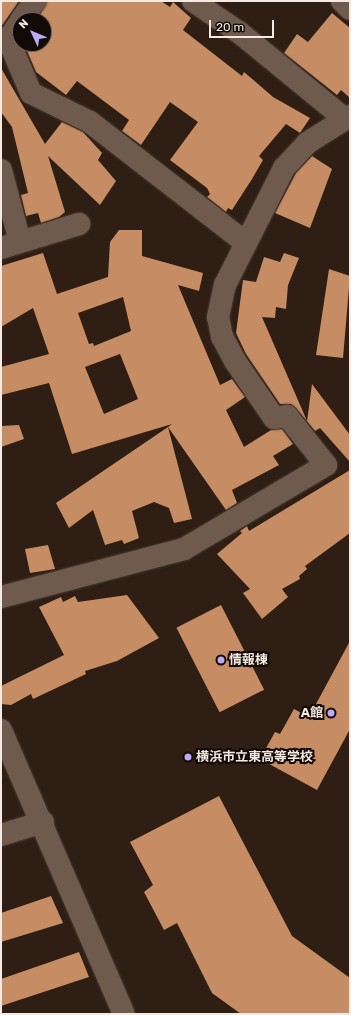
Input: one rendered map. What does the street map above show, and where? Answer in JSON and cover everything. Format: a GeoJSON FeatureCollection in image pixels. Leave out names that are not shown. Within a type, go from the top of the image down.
{"type":"FeatureCollection","features":[{"type":"Feature","properties":{"kind":"street"},"geometry":{"type":"LineString","coordinates":[[27,12],[35,1]]}},
{"type":"Feature","properties":{"kind":"street"},"geometry":{"type":"LineString","coordinates":[[1,596],[184,550],[326,465],[287,416],[274,418],[222,337],[218,317],[225,285],[284,168],[307,144],[347,118],[240,33],[193,1]]}},
{"type":"Feature","properties":{"kind":"street"},"geometry":{"type":"LineString","coordinates":[[342,1],[350,9]]}},
{"type":"Feature","properties":{"kind":"street"},"geometry":{"type":"LineString","coordinates":[[12,33],[8,39],[12,49]]}},
{"type":"Feature","properties":{"kind":"street"},"geometry":{"type":"LineString","coordinates":[[13,52],[30,93],[90,122],[246,243]]}},
{"type":"Feature","properties":{"kind":"street"},"geometry":{"type":"LineString","coordinates":[[1,170],[11,245],[79,224]]}},
{"type":"Feature","properties":{"kind":"street"},"geometry":{"type":"LineString","coordinates":[[1,730],[124,1014]]}},
{"type":"Feature","properties":{"kind":"street"},"geometry":{"type":"LineString","coordinates":[[1,835],[42,822]]}},
{"type":"Feature","properties":{"kind":"building"},"geometry":{"type":"Polygon","coordinates":[[[1,1],[19,1],[1,27],[1,1]]]}},
{"type":"Feature","properties":{"kind":"building"},"geometry":{"type":"Polygon","coordinates":[[[47,1],[161,1],[170,7],[173,2],[191,18],[183,30],[242,76],[244,72],[273,97],[310,118],[300,133],[286,124],[259,156],[263,160],[252,179],[232,210],[228,208],[226,212],[207,197],[210,194],[207,188],[170,160],[198,122],[170,102],[141,145],[122,131],[129,120],[77,81],[66,95],[36,72],[27,52],[52,52],[52,12],[41,12],[47,1]]]}},
{"type":"Feature","properties":{"kind":"building"},"geometry":{"type":"Polygon","coordinates":[[[332,13],[350,28],[350,98],[341,90],[337,95],[284,53],[297,34],[308,42],[332,13]]]}},
{"type":"Feature","properties":{"kind":"building"},"geometry":{"type":"Polygon","coordinates":[[[1,68],[45,144],[62,122],[83,132],[102,153],[98,160],[116,181],[100,205],[48,156],[65,212],[59,217],[41,223],[38,213],[26,216],[21,195],[28,193],[12,127],[1,112],[1,68]]]}},
{"type":"Feature","properties":{"kind":"building"},"geometry":{"type":"Polygon","coordinates":[[[312,156],[332,169],[310,228],[275,213],[296,173],[312,156]]]}},
{"type":"Feature","properties":{"kind":"building"},"geometry":{"type":"Polygon","coordinates":[[[119,230],[142,230],[142,256],[203,273],[199,291],[178,285],[220,385],[232,379],[245,397],[226,410],[244,447],[271,430],[282,429],[293,444],[273,456],[279,465],[232,490],[237,503],[226,510],[168,427],[172,424],[72,454],[49,383],[1,395],[1,367],[49,354],[33,308],[1,327],[1,266],[43,253],[57,294],[108,277],[110,242],[119,230]],[[123,297],[78,313],[89,344],[93,343],[94,346],[131,331],[123,297]],[[120,354],[85,367],[104,414],[138,399],[120,354]]]}},
{"type":"Feature","properties":{"kind":"building"},"geometry":{"type":"Polygon","coordinates":[[[284,253],[299,258],[288,285],[286,309],[276,307],[275,318],[262,317],[307,421],[312,384],[350,435],[350,462],[320,428],[315,431],[296,408],[291,404],[280,404],[246,354],[236,333],[243,280],[256,282],[264,257],[280,262],[284,253]]]}},
{"type":"Feature","properties":{"kind":"building"},"geometry":{"type":"Polygon","coordinates":[[[329,269],[350,276],[343,358],[316,355],[329,269]]]}},
{"type":"Feature","properties":{"kind":"building"},"geometry":{"type":"Polygon","coordinates":[[[19,425],[24,439],[1,447],[1,426],[19,425]]]}},
{"type":"Feature","properties":{"kind":"building"},"geometry":{"type":"Polygon","coordinates":[[[168,427],[192,519],[174,523],[169,508],[154,502],[132,511],[139,538],[124,544],[122,540],[105,545],[93,510],[69,528],[56,503],[168,427]]]}},
{"type":"Feature","properties":{"kind":"building"},"geometry":{"type":"Polygon","coordinates":[[[350,470],[350,533],[305,566],[307,569],[299,576],[300,579],[282,589],[288,597],[262,619],[243,593],[250,589],[217,554],[242,533],[240,531],[247,526],[249,531],[350,470]]]}},
{"type":"Feature","properties":{"kind":"building"},"geometry":{"type":"Polygon","coordinates":[[[48,545],[55,569],[30,573],[25,549],[48,545]]]}},
{"type":"Feature","properties":{"kind":"building"},"geometry":{"type":"Polygon","coordinates":[[[127,595],[159,638],[117,661],[85,671],[86,674],[33,699],[31,694],[11,705],[1,704],[1,686],[64,655],[39,607],[61,597],[63,602],[75,596],[78,602],[127,595]]]}},
{"type":"Feature","properties":{"kind":"building","name":"情報棟"},"geometry":{"type":"Polygon","coordinates":[[[221,605],[264,690],[220,712],[176,628],[221,605]]]}},
{"type":"Feature","properties":{"kind":"building","name":"A館"},"geometry":{"type":"Polygon","coordinates":[[[350,641],[350,729],[317,790],[260,759],[275,732],[280,734],[294,709],[309,717],[350,641]]]}},
{"type":"Feature","properties":{"kind":"building"},"geometry":{"type":"Polygon","coordinates":[[[219,796],[292,936],[350,978],[350,1014],[241,1014],[212,993],[177,923],[164,930],[144,892],[153,885],[130,842],[219,796]]]}},
{"type":"Feature","properties":{"kind":"building"},"geometry":{"type":"Polygon","coordinates":[[[51,896],[63,923],[1,942],[1,913],[51,896]]]}},
{"type":"Feature","properties":{"kind":"building"},"geometry":{"type":"Polygon","coordinates":[[[79,952],[89,977],[1,1006],[1,979],[79,952]]]}},
{"type":"Feature","properties":{"kind":"place","name":"情報棟"},"geometry":{"type":"Point","coordinates":[221,660]}},
{"type":"Feature","properties":{"kind":"place","name":"A館"},"geometry":{"type":"Point","coordinates":[331,713]}},
{"type":"Feature","properties":{"kind":"place","name":"横浜市立東高等学校"},"geometry":{"type":"Point","coordinates":[188,757]}}]}
